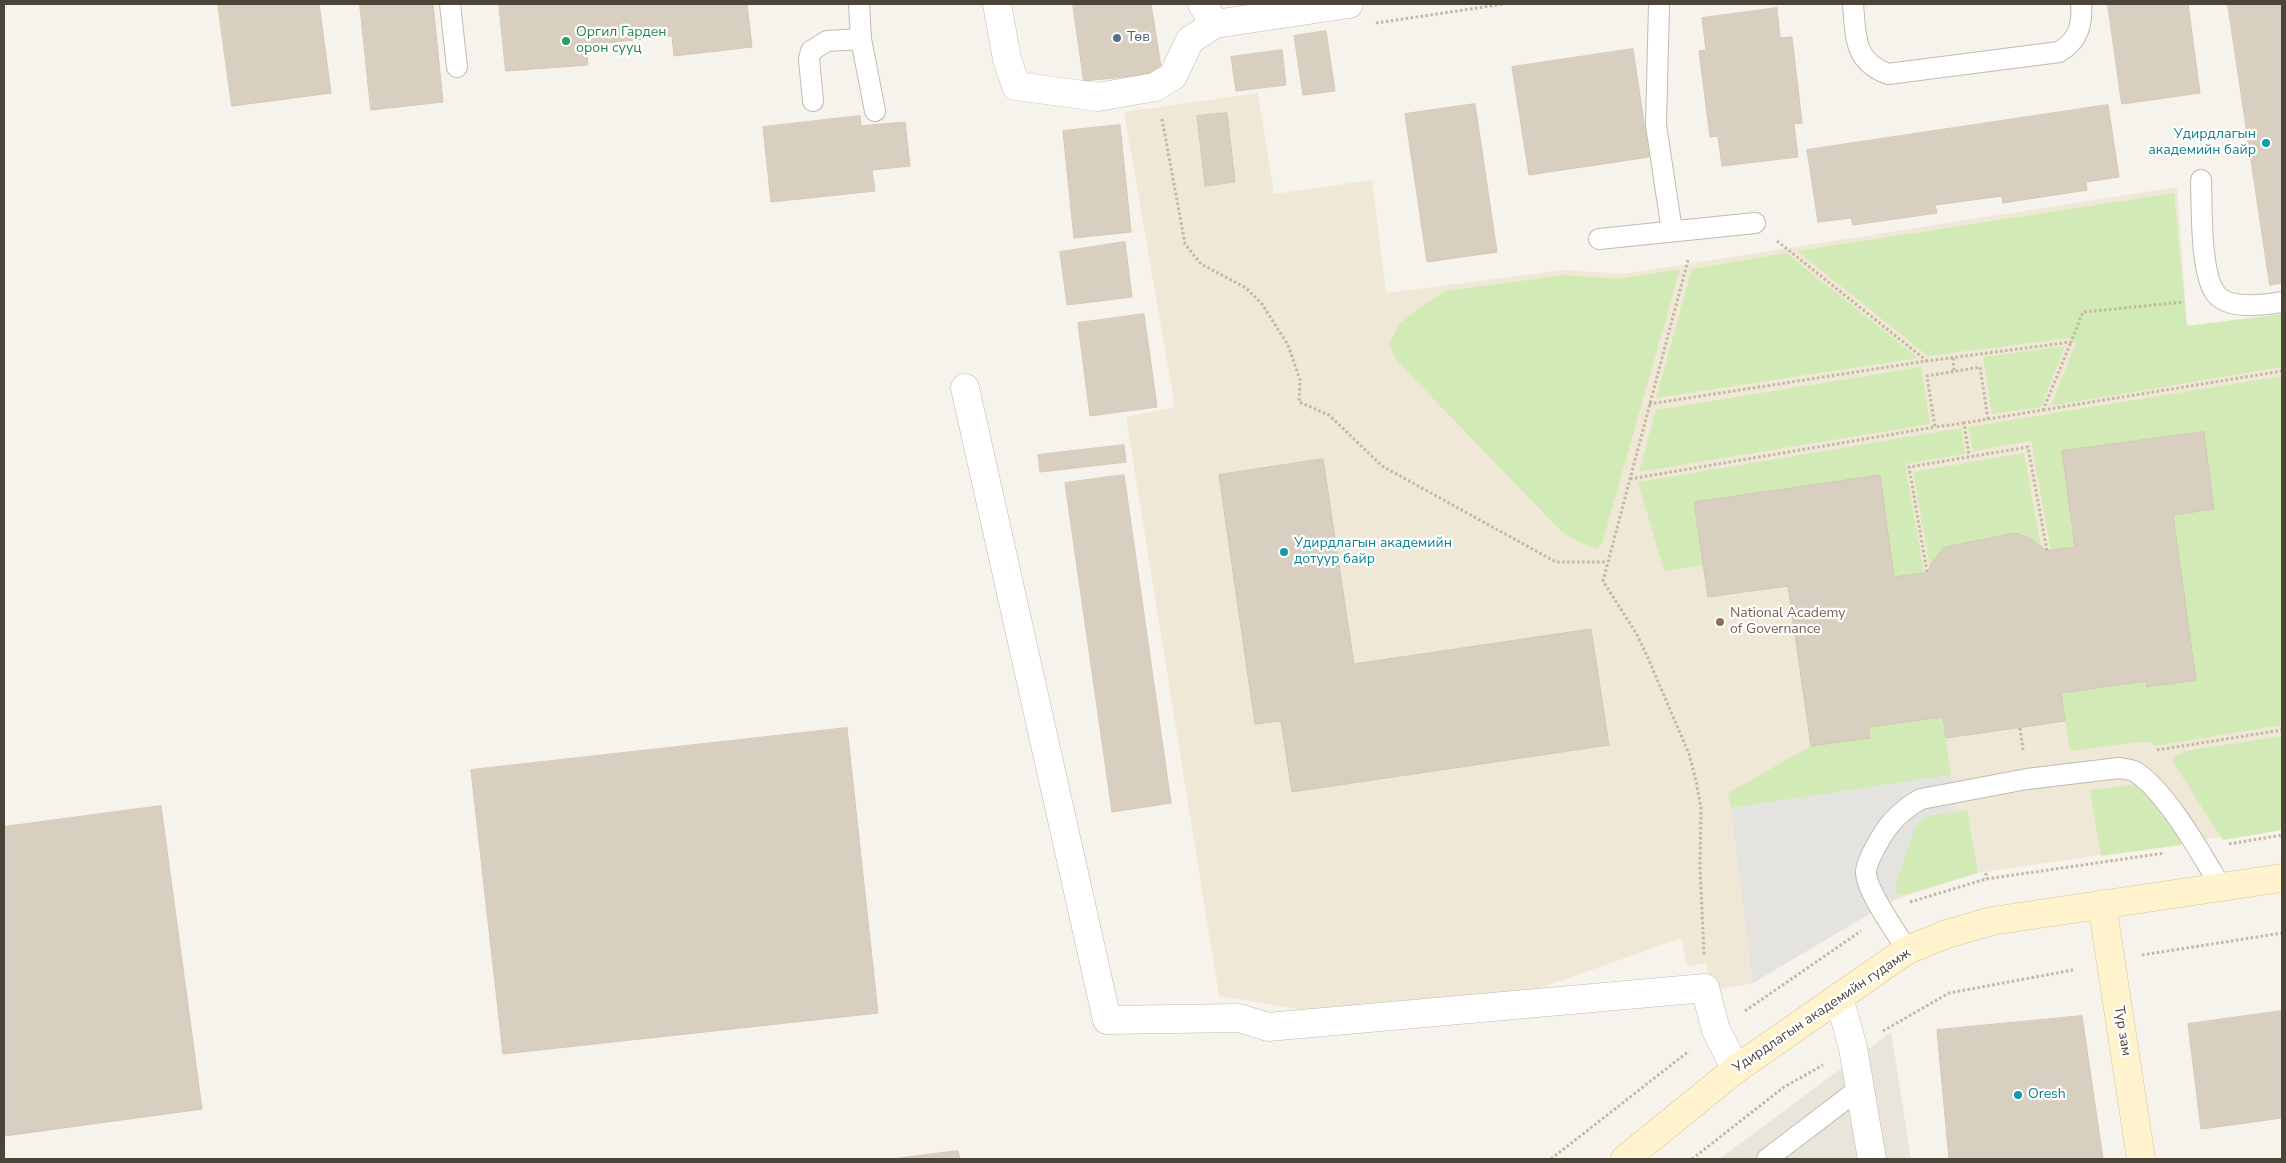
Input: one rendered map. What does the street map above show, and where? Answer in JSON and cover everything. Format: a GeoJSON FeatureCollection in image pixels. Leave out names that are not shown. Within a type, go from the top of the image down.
{"type":"FeatureCollection","features":[{"type":"Feature","properties":{"kind":"main road","name":"Удирдлагын академийн гудамж"},"geometry":{"type":"LineString","coordinates":[[1625,1159],[1736,1069],[1907,950],[1947,934],[1992,921],[2282,878]]}},
{"type":"Feature","properties":{"kind":"main road","name":"Түр зам"},"geometry":{"type":"LineString","coordinates":[[2102,904],[2141,1159]]}},
{"type":"Feature","properties":{"kind":"street"},"geometry":{"type":"LineString","coordinates":[[997,4],[1007,59],[1016,86],[1098,97],[1155,87],[1174,76],[1190,40],[1208,14],[1345,4]]}},
{"type":"Feature","properties":{"kind":"street"},"geometry":{"type":"LineString","coordinates":[[965,388],[1107,1020],[1238,1018],[1268,1027],[1705,988],[1716,1030],[1736,1069]]}},
{"type":"Feature","properties":{"kind":"street"},"geometry":{"type":"LineString","coordinates":[[1838,997],[1853,1048],[1872,1159]]}},
{"type":"Feature","properties":{"kind":"lane"},"geometry":{"type":"LineString","coordinates":[[450,4],[457,67]]}},
{"type":"Feature","properties":{"kind":"lane"},"geometry":{"type":"LineString","coordinates":[[859,4],[862,39],[875,111]]}},
{"type":"Feature","properties":{"kind":"lane"},"geometry":{"type":"LineString","coordinates":[[1660,4],[1656,125],[1672,232]]}},
{"type":"Feature","properties":{"kind":"lane"},"geometry":{"type":"LineString","coordinates":[[1853,4],[1860,51],[1867,62],[1876,69],[1888,74],[2059,52],[2069,46],[2077,36],[2081,24],[2081,4]]}},
{"type":"Feature","properties":{"kind":"lane"},"geometry":{"type":"LineString","coordinates":[[813,101],[809,59],[811,51],[827,41],[862,39]]}},
{"type":"Feature","properties":{"kind":"lane"},"geometry":{"type":"LineString","coordinates":[[2201,180],[2206,272],[2216,294],[2235,304],[2259,306],[2282,302]]}},
{"type":"Feature","properties":{"kind":"lane"},"geometry":{"type":"LineString","coordinates":[[1599,239],[1755,223]]}},
{"type":"Feature","properties":{"kind":"lane"},"geometry":{"type":"LineString","coordinates":[[1907,950],[1869,884],[1866,872],[1870,859],[1884,832],[1907,806],[1921,798],[2027,779],[2118,768],[2132,770],[2149,783],[2198,849],[2221,887]]}},
{"type":"Feature","properties":{"kind":"lane"},"geometry":{"type":"LineString","coordinates":[[1767,1159],[1859,1088]]}},
{"type":"Feature","properties":{"kind":"path"},"geometry":{"type":"LineString","coordinates":[[1371,24],[1504,4]]}},
{"type":"Feature","properties":{"kind":"path"},"geometry":{"type":"LineString","coordinates":[[1155,87],[1185,244],[1201,264],[1246,288],[1262,304],[1288,345],[1300,380],[1299,402],[1329,415],[1382,466],[1556,562],[1608,562]]}},
{"type":"Feature","properties":{"kind":"path"},"geometry":{"type":"LineString","coordinates":[[1755,223],[1927,361]]}},
{"type":"Feature","properties":{"kind":"path"},"geometry":{"type":"LineString","coordinates":[[1696,229],[1603,580],[1644,649],[1689,754],[1696,781],[1701,808],[1700,866],[1705,988]]}},
{"type":"Feature","properties":{"kind":"path"},"geometry":{"type":"LineString","coordinates":[[2044,410],[2083,312],[2184,302]]}},
{"type":"Feature","properties":{"kind":"path"},"geometry":{"type":"LineString","coordinates":[[1649,404],[1927,361],[2071,342]]}},
{"type":"Feature","properties":{"kind":"path"},"geometry":{"type":"LineString","coordinates":[[1953,358],[1954,372]]}},
{"type":"Feature","properties":{"kind":"path"},"geometry":{"type":"LineString","coordinates":[[1935,427],[1927,376],[1980,367],[1988,419]]}},
{"type":"Feature","properties":{"kind":"path"},"geometry":{"type":"LineString","coordinates":[[1630,479],[2282,371]]}},
{"type":"Feature","properties":{"kind":"path"},"geometry":{"type":"LineString","coordinates":[[1964,423],[1968,456]]}},
{"type":"Feature","properties":{"kind":"path"},"geometry":{"type":"LineString","coordinates":[[1927,572],[1909,467],[1968,456],[2028,448],[2047,551]]}},
{"type":"Feature","properties":{"kind":"path"},"geometry":{"type":"LineString","coordinates":[[2020,728],[2024,750]]}},
{"type":"Feature","properties":{"kind":"path"},"geometry":{"type":"LineString","coordinates":[[2149,752],[2282,730]]}},
{"type":"Feature","properties":{"kind":"path"},"geometry":{"type":"LineString","coordinates":[[1911,901],[1986,879],[2282,835]]}},
{"type":"Feature","properties":{"kind":"path"},"geometry":{"type":"LineString","coordinates":[[2094,857],[2094,863]]}},
{"type":"Feature","properties":{"kind":"path"},"geometry":{"type":"LineString","coordinates":[[1986,873],[1986,879]]}},
{"type":"Feature","properties":{"kind":"path"},"geometry":{"type":"LineString","coordinates":[[2142,955],[2282,933]]}},
{"type":"Feature","properties":{"kind":"shaded area","name":"National Academy of Governance"},"geometry":{"type":"Polygon","coordinates":[[[1258,93],[1274,194],[1372,180],[1386,293],[1565,270],[1623,274],[2177,187],[2187,326],[2282,314],[2282,828],[1978,873],[1906,896],[1861,916],[1753,983],[1711,991],[1706,963],[1687,966],[1681,938],[1532,991],[1304,1010],[1219,996],[1126,417],[1175,407],[1124,112],[1258,93]]]}},
{"type":"Feature","properties":{"kind":"shaded area"},"geometry":{"type":"Polygon","coordinates":[[[1951,775],[1955,812],[1928,816],[1920,820],[1914,829],[1896,884],[1895,892],[1900,896],[1753,983],[1731,808],[1951,775]]]}},
{"type":"Feature","properties":{"kind":"shaded area"},"geometry":{"type":"Polygon","coordinates":[[[1891,1032],[1911,1159],[1719,1159],[1891,1032]]]}},
{"type":"Feature","properties":{"kind":"green space"},"geometry":{"type":"Polygon","coordinates":[[[2174,193],[2187,326],[2282,314],[2282,367],[2051,406],[2076,342],[2068,338],[1928,356],[1797,251],[2174,193]]]}},
{"type":"Feature","properties":{"kind":"green space"},"geometry":{"type":"Polygon","coordinates":[[[1786,253],[1918,358],[1656,398],[1692,269],[1786,253]]]}},
{"type":"Feature","properties":{"kind":"green space"},"geometry":{"type":"Polygon","coordinates":[[[1680,269],[1602,544],[1596,549],[1573,539],[1561,531],[1396,360],[1389,344],[1399,324],[1422,306],[1446,291],[1565,275],[1618,279],[1680,269]]]}},
{"type":"Feature","properties":{"kind":"green space"},"geometry":{"type":"Polygon","coordinates":[[[2065,346],[2041,407],[1992,414],[1983,357],[2065,346]]]}},
{"type":"Feature","properties":{"kind":"green space"},"geometry":{"type":"Polygon","coordinates":[[[1921,367],[1930,424],[1639,472],[1656,410],[1921,367]]]}},
{"type":"Feature","properties":{"kind":"green space"},"geometry":{"type":"Polygon","coordinates":[[[2282,376],[2282,725],[2155,746],[2149,742],[2141,742],[2070,751],[2061,693],[2146,681],[2147,687],[2196,680],[2173,515],[2214,508],[2204,432],[2075,547],[2051,551],[2031,441],[1973,451],[1969,427],[2282,376]]]}},
{"type":"Feature","properties":{"kind":"green space"},"geometry":{"type":"Polygon","coordinates":[[[1961,428],[1965,454],[1905,464],[1924,573],[1894,577],[1879,475],[1694,502],[1703,565],[1664,571],[1638,482],[1961,428]]]}},
{"type":"Feature","properties":{"kind":"green space"},"geometry":{"type":"Polygon","coordinates":[[[2024,453],[2041,547],[2030,538],[2015,533],[1945,547],[1930,567],[1913,472],[2024,453]]]}},
{"type":"Feature","properties":{"kind":"green space"},"geometry":{"type":"Polygon","coordinates":[[[1943,717],[1951,775],[1731,808],[1728,793],[1811,746],[1870,738],[1868,727],[1943,717]]]}},
{"type":"Feature","properties":{"kind":"green space"},"geometry":{"type":"Polygon","coordinates":[[[2282,736],[2282,830],[2223,840],[2173,762],[2175,757],[2185,751],[2282,736]]]}},
{"type":"Feature","properties":{"kind":"green space"},"geometry":{"type":"Polygon","coordinates":[[[2134,785],[2151,794],[2181,840],[2181,845],[2101,856],[2090,790],[2134,785]]]}},
{"type":"Feature","properties":{"kind":"green space"},"geometry":{"type":"Polygon","coordinates":[[[1967,810],[1978,873],[1900,896],[1895,892],[1907,846],[1916,826],[1928,816],[1967,810]]]}},
{"type":"Feature","properties":{"kind":"building"},"geometry":{"type":"Polygon","coordinates":[[[218,4],[319,4],[331,93],[232,106],[218,4]]]}},
{"type":"Feature","properties":{"kind":"building"},"geometry":{"type":"Polygon","coordinates":[[[360,4],[433,4],[443,102],[371,110],[360,4]]]}},
{"type":"Feature","properties":{"kind":"building","name":"Оргил Гарден орон сууц"},"geometry":{"type":"Polygon","coordinates":[[[499,4],[747,4],[752,47],[674,56],[672,36],[586,45],[588,65],[506,71],[499,4]]]}},
{"type":"Feature","properties":{"kind":"building","name":"Төв"},"geometry":{"type":"Polygon","coordinates":[[[1073,4],[1151,4],[1162,73],[1084,81],[1073,4]]]}},
{"type":"Feature","properties":{"kind":"building"},"geometry":{"type":"Polygon","coordinates":[[[2108,4],[2188,4],[2200,93],[2122,104],[2108,4]]]}},
{"type":"Feature","properties":{"kind":"building","name":"Удирдлагын академийн байр"},"geometry":{"type":"Polygon","coordinates":[[[2228,4],[2282,4],[2282,283],[2270,285],[2228,4]]]}},
{"type":"Feature","properties":{"kind":"building"},"geometry":{"type":"Polygon","coordinates":[[[1777,8],[1780,38],[1792,37],[1802,123],[1794,124],[1798,157],[1722,166],[1718,136],[1710,137],[1699,51],[1706,50],[1702,18],[1777,8]]]}},
{"type":"Feature","properties":{"kind":"building"},"geometry":{"type":"Polygon","coordinates":[[[1326,31],[1335,91],[1303,95],[1294,36],[1326,31]]]}},
{"type":"Feature","properties":{"kind":"building"},"geometry":{"type":"Polygon","coordinates":[[[1633,49],[1649,157],[1529,175],[1512,67],[1633,49]]]}},
{"type":"Feature","properties":{"kind":"building"},"geometry":{"type":"Polygon","coordinates":[[[1282,50],[1286,85],[1236,91],[1231,57],[1282,50]]]}},
{"type":"Feature","properties":{"kind":"building"},"geometry":{"type":"Polygon","coordinates":[[[1475,104],[1497,252],[1427,262],[1405,114],[1475,104]]]}},
{"type":"Feature","properties":{"kind":"building"},"geometry":{"type":"Polygon","coordinates":[[[2108,105],[2119,177],[2086,182],[2087,190],[2003,203],[2002,196],[1935,205],[1937,213],[1853,225],[1851,218],[1818,222],[1807,150],[2108,105]]]}},
{"type":"Feature","properties":{"kind":"building"},"geometry":{"type":"Polygon","coordinates":[[[1227,113],[1235,182],[1205,186],[1197,116],[1227,113]]]}},
{"type":"Feature","properties":{"kind":"building"},"geometry":{"type":"Polygon","coordinates":[[[860,116],[861,126],[905,122],[910,166],[872,170],[875,191],[771,202],[763,127],[860,116]]]}},
{"type":"Feature","properties":{"kind":"building"},"geometry":{"type":"Polygon","coordinates":[[[1120,125],[1131,232],[1074,238],[1063,131],[1120,125]]]}},
{"type":"Feature","properties":{"kind":"building"},"geometry":{"type":"Polygon","coordinates":[[[1125,242],[1132,297],[1067,305],[1060,252],[1125,242]]]}},
{"type":"Feature","properties":{"kind":"building"},"geometry":{"type":"Polygon","coordinates":[[[1144,314],[1157,407],[1090,416],[1078,323],[1144,314]]]}},
{"type":"Feature","properties":{"kind":"building"},"geometry":{"type":"Polygon","coordinates":[[[2204,432],[2214,509],[2173,515],[2196,680],[2147,687],[2146,681],[2061,693],[2065,721],[1946,738],[1943,717],[1868,727],[1870,738],[1811,746],[1788,586],[1708,597],[1694,502],[1880,475],[1894,577],[1924,573],[1927,572],[1945,547],[2015,533],[2030,538],[2047,551],[2075,547],[2062,451],[2204,432]]]}},
{"type":"Feature","properties":{"kind":"building"},"geometry":{"type":"Polygon","coordinates":[[[1124,445],[1126,462],[1040,472],[1038,455],[1124,445]]]}},
{"type":"Feature","properties":{"kind":"building","name":"Удирдлагын академийн дотуур байр"},"geometry":{"type":"Polygon","coordinates":[[[1323,459],[1354,664],[1591,629],[1609,745],[1292,792],[1281,721],[1255,724],[1219,475],[1323,459]]]}},
{"type":"Feature","properties":{"kind":"building"},"geometry":{"type":"Polygon","coordinates":[[[1124,475],[1171,803],[1112,812],[1065,483],[1124,475]]]}},
{"type":"Feature","properties":{"kind":"building"},"geometry":{"type":"Polygon","coordinates":[[[847,728],[878,1013],[503,1054],[471,770],[847,728]]]}},
{"type":"Feature","properties":{"kind":"building"},"geometry":{"type":"Polygon","coordinates":[[[161,806],[202,1109],[4,1136],[4,827],[161,806]]]}},
{"type":"Feature","properties":{"kind":"building"},"geometry":{"type":"Polygon","coordinates":[[[2282,1011],[2282,1118],[2201,1129],[2188,1024],[2282,1011]]]}},
{"type":"Feature","properties":{"kind":"building","name":"Oresh"},"geometry":{"type":"Polygon","coordinates":[[[2082,1016],[2103,1159],[1949,1159],[1937,1030],[2082,1016]]]}},
{"type":"Feature","properties":{"kind":"building"},"geometry":{"type":"Polygon","coordinates":[[[958,1151],[960,1159],[892,1159],[958,1151]]]}},
{"type":"Feature","properties":{"kind":"place","name":"Төв"},"geometry":{"type":"Point","coordinates":[1117,38]}},
{"type":"Feature","properties":{"kind":"place","name":"Оргил Гарден орон сууц"},"geometry":{"type":"Point","coordinates":[566,41]}},
{"type":"Feature","properties":{"kind":"place","name":"Удирдлагын академийн байр"},"geometry":{"type":"Point","coordinates":[2266,143]}},
{"type":"Feature","properties":{"kind":"place","name":"Удирдлагын академийн дотуур байр"},"geometry":{"type":"Point","coordinates":[1284,552]}},
{"type":"Feature","properties":{"kind":"place","name":"National Academy of Governance"},"geometry":{"type":"Point","coordinates":[1720,622]}},
{"type":"Feature","properties":{"kind":"place","name":"Oresh"},"geometry":{"type":"Point","coordinates":[2018,1095]}}]}
